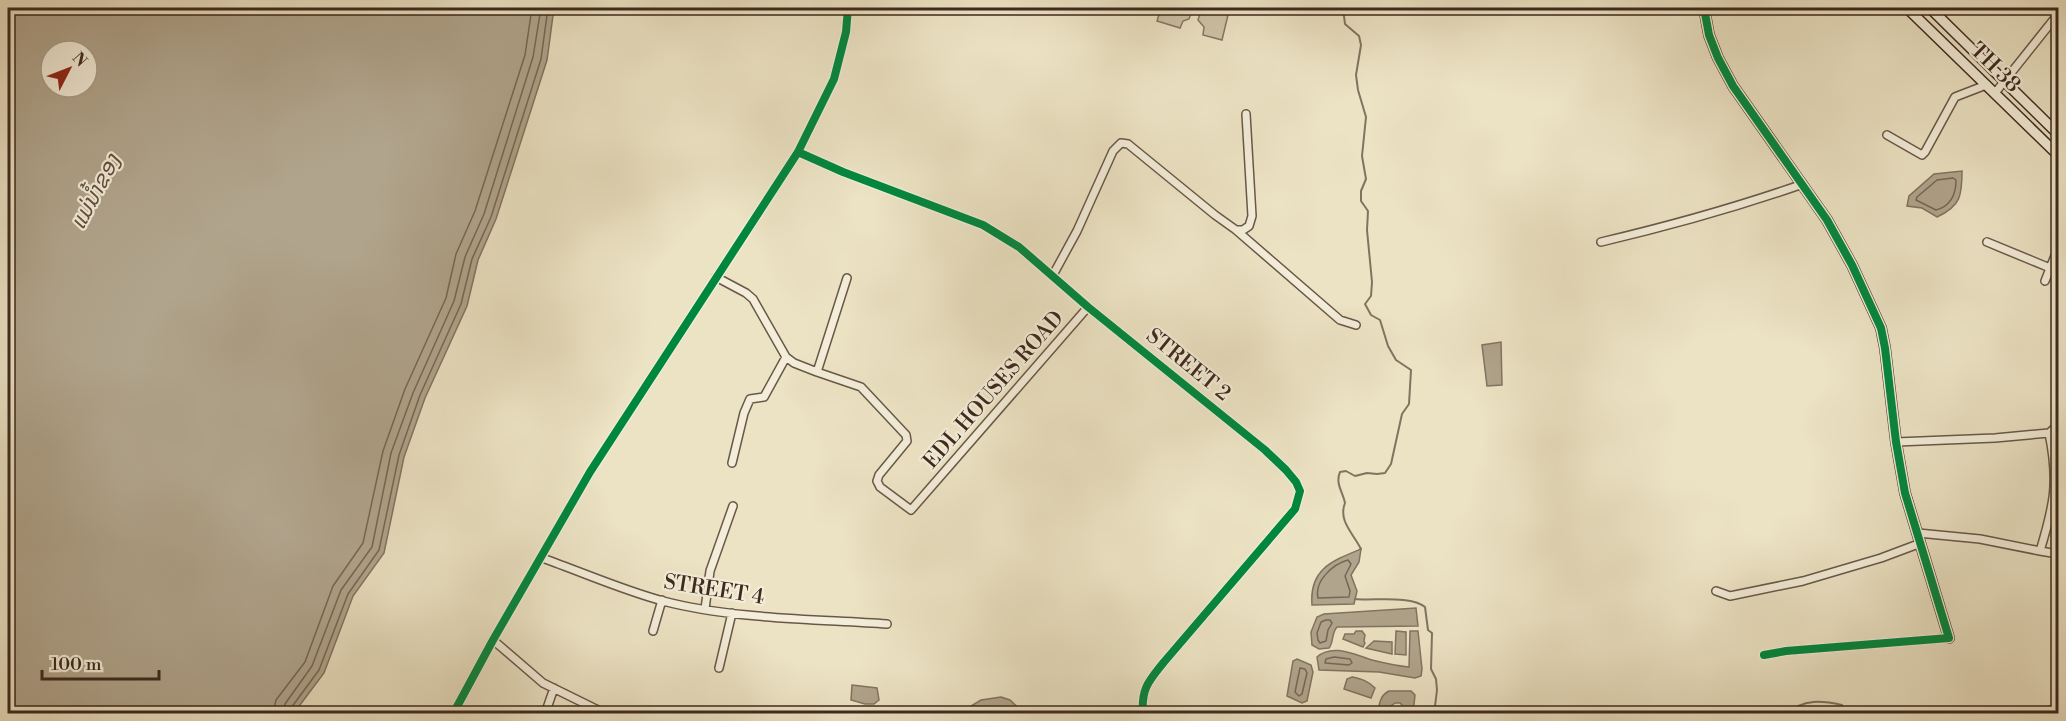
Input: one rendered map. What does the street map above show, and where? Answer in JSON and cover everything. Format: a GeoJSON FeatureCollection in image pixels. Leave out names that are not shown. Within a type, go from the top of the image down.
{"type":"FeatureCollection","features":[{"type":"Feature","properties":{"kind":"street"},"geometry":{"type":"LineString","coordinates":[[453,714],[590,472],[798,152],[834,79],[846,32],[848,8]]}},
{"type":"Feature","properties":{"kind":"street"},"geometry":{"type":"LineString","coordinates":[[1704,8],[1709,35],[1733,86],[1827,220],[1852,265],[1881,328],[1905,493],[1949,638],[1786,651],[1764,655]]}},
{"type":"Feature","properties":{"kind":"street","name":"TH 38"},"geometry":{"type":"LineString","coordinates":[[1907,8],[2058,155]]}},
{"type":"Feature","properties":{"kind":"street","name":"TH 38"},"geometry":{"type":"LineString","coordinates":[[1930,8],[2058,134]]}},
{"type":"Feature","properties":{"kind":"street"},"geometry":{"type":"LineString","coordinates":[[1995,93],[2058,14]]}},
{"type":"Feature","properties":{"kind":"street"},"geometry":{"type":"LineString","coordinates":[[1887,135],[1922,155],[1955,97],[1986,85]]}},
{"type":"Feature","properties":{"kind":"street"},"geometry":{"type":"LineString","coordinates":[[1236,230],[1243,230],[1249,226],[1252,216],[1246,114]]}},
{"type":"Feature","properties":{"kind":"street"},"geometry":{"type":"LineString","coordinates":[[1053,275],[1077,231],[1113,151],[1121,143],[1128,144],[1236,230],[1340,320],[1356,325]]}},
{"type":"Feature","properties":{"kind":"street","name":"STREET 2"},"geometry":{"type":"LineString","coordinates":[[798,152],[843,172],[983,225],[1019,247],[1265,450],[1296,482],[1300,491],[1295,509],[1145,687],[1142,697],[1143,714]]}},
{"type":"Feature","properties":{"kind":"street"},"geometry":{"type":"LineString","coordinates":[[1600,242],[1656,229],[1761,199],[1803,184]]}},
{"type":"Feature","properties":{"kind":"street"},"geometry":{"type":"LineString","coordinates":[[1987,242],[2050,268]]}},
{"type":"Feature","properties":{"kind":"street"},"geometry":{"type":"LineString","coordinates":[[2044,281],[2058,248]]}},
{"type":"Feature","properties":{"kind":"street"},"geometry":{"type":"LineString","coordinates":[[716,278],[753,299],[786,357],[794,363],[817,372],[847,278]]}},
{"type":"Feature","properties":{"kind":"street","name":"EDL HOUSES ROAD"},"geometry":{"type":"LineString","coordinates":[[817,372],[861,387],[906,435],[907,441],[879,475],[877,481],[880,487],[911,510],[1089,307]]}},
{"type":"Feature","properties":{"kind":"street"},"geometry":{"type":"LineString","coordinates":[[732,463],[744,413],[750,399],[764,397],[786,357]]}},
{"type":"Feature","properties":{"kind":"street"},"geometry":{"type":"LineString","coordinates":[[1896,442],[1995,438],[2049,433],[2058,425]]}},
{"type":"Feature","properties":{"kind":"street"},"geometry":{"type":"LineString","coordinates":[[2040,551],[2053,508],[2055,491],[2054,455],[2049,433]]}},
{"type":"Feature","properties":{"kind":"street"},"geometry":{"type":"LineString","coordinates":[[705,609],[710,571],[733,506]]}},
{"type":"Feature","properties":{"kind":"street"},"geometry":{"type":"LineString","coordinates":[[1918,533],[1980,538],[2058,554]]}},
{"type":"Feature","properties":{"kind":"street"},"geometry":{"type":"LineString","coordinates":[[1716,591],[1730,596],[1803,581],[1881,558],[1921,543]]}},
{"type":"Feature","properties":{"kind":"street","name":"STREET 4"},"geometry":{"type":"LineString","coordinates":[[542,558],[662,600],[705,609],[886,624]]}},
{"type":"Feature","properties":{"kind":"street"},"geometry":{"type":"LineString","coordinates":[[653,631],[662,600]]}},
{"type":"Feature","properties":{"kind":"street"},"geometry":{"type":"LineString","coordinates":[[719,668],[732,613]]}},
{"type":"Feature","properties":{"kind":"street"},"geometry":{"type":"LineString","coordinates":[[493,640],[543,684],[606,714]]}},
{"type":"Feature","properties":{"kind":"street"},"geometry":{"type":"LineString","coordinates":[[545,714],[554,688]]}},
{"type":"Feature","properties":{"kind":"shaded area"},"geometry":{"type":"Polygon","coordinates":[[[1161,8],[1193,8],[1189,19],[1183,21],[1180,28],[1157,21],[1161,8]]]}},
{"type":"Feature","properties":{"kind":"shaded area"},"geometry":{"type":"Polygon","coordinates":[[[1204,8],[1228,15],[1222,40],[1203,35],[1204,27],[1198,20],[1204,8]]]}},
{"type":"Feature","properties":{"kind":"water","name":"ແມ່ນ້ຳຂອງ"},"geometry":{"type":"Polygon","coordinates":[[[8,8],[554,8],[547,60],[496,219],[478,260],[467,306],[425,398],[404,457],[384,553],[353,596],[324,673],[294,713],[8,713],[8,8]]]}},
{"type":"Feature","properties":{"kind":"water"},"geometry":{"type":"Polygon","coordinates":[[[1962,171],[1958,199],[1945,213],[1937,217],[1922,208],[1907,206],[1909,196],[1934,174],[1962,171]]]}},
{"type":"Feature","properties":{"kind":"water"},"geometry":{"type":"Polygon","coordinates":[[[1501,342],[1502,385],[1487,386],[1482,345],[1501,342]]]}},
{"type":"Feature","properties":{"kind":"water"},"geometry":{"type":"Polygon","coordinates":[[[1361,549],[1359,562],[1351,575],[1357,591],[1354,604],[1312,605],[1314,583],[1324,568],[1361,549]]]}},
{"type":"Feature","properties":{"kind":"water"},"geometry":{"type":"Polygon","coordinates":[[[1416,608],[1418,626],[1337,627],[1329,648],[1319,649],[1312,645],[1311,632],[1317,617],[1324,614],[1416,608]]]}},
{"type":"Feature","properties":{"kind":"water"},"geometry":{"type":"Polygon","coordinates":[[[1356,631],[1362,631],[1365,635],[1363,647],[1343,639],[1345,634],[1354,634],[1356,631]]]}},
{"type":"Feature","properties":{"kind":"water"},"geometry":{"type":"Polygon","coordinates":[[[1396,631],[1406,632],[1406,655],[1395,654],[1396,631]]]}},
{"type":"Feature","properties":{"kind":"water"},"geometry":{"type":"Polygon","coordinates":[[[1410,631],[1418,631],[1421,676],[1415,678],[1379,672],[1319,670],[1317,657],[1337,650],[1409,667],[1410,631]]]}},
{"type":"Feature","properties":{"kind":"water"},"geometry":{"type":"Polygon","coordinates":[[[1374,641],[1392,642],[1392,654],[1366,648],[1374,641]]]}},
{"type":"Feature","properties":{"kind":"water"},"geometry":{"type":"Polygon","coordinates":[[[1297,659],[1311,665],[1313,672],[1307,701],[1302,703],[1287,696],[1293,661],[1297,659]]]}},
{"type":"Feature","properties":{"kind":"water"},"geometry":{"type":"Polygon","coordinates":[[[1352,677],[1365,681],[1375,688],[1371,698],[1344,689],[1347,679],[1352,677]]]}},
{"type":"Feature","properties":{"kind":"water"},"geometry":{"type":"Polygon","coordinates":[[[852,685],[877,688],[879,700],[874,704],[865,704],[851,700],[852,685]]]}},
{"type":"Feature","properties":{"kind":"water"},"geometry":{"type":"Polygon","coordinates":[[[1389,691],[1411,691],[1415,695],[1413,713],[1402,713],[1403,706],[1395,703],[1381,713],[1378,710],[1380,701],[1389,691]]]}},
{"type":"Feature","properties":{"kind":"water"},"geometry":{"type":"Polygon","coordinates":[[[1001,697],[1010,700],[1024,713],[969,713],[971,706],[981,700],[1001,697]]]}},
{"type":"Feature","properties":{"kind":"waterway"},"geometry":{"type":"LineString","coordinates":[[1343,8],[1345,24],[1359,36],[1361,45],[1356,75],[1366,117],[1362,156],[1366,179],[1361,191],[1361,201],[1368,211],[1367,230],[1372,282],[1371,296],[1365,304],[1371,315],[1380,320],[1388,346],[1396,360],[1411,370],[1409,404],[1402,414],[1391,464],[1385,473],[1355,476],[1346,471],[1340,472],[1339,484],[1345,503],[1343,516],[1361,549]]}},
{"type":"Feature","properties":{"kind":"waterway"},"geometry":{"type":"LineString","coordinates":[[1355,599],[1411,601],[1425,607],[1428,630],[1432,633],[1431,669],[1436,679],[1437,690],[1434,714]]}},
{"type":"Feature","properties":{"kind":"waterway"},"geometry":{"type":"LineString","coordinates":[[1788,714],[1800,705],[1814,702],[1842,705],[1848,714]]}},
{"type":"Feature","properties":{"kind":"waterway"},"geometry":{"type":"LineString","coordinates":[[2039,714],[2052,705],[2058,706]]}},
{"type":"Feature","properties":{"kind":"waterway"},"geometry":{"type":"LineString","coordinates":[[1891,714],[1899,710],[1924,707],[1954,708],[1990,714]]}},
{"type":"Feature","properties":{"kind":"cycle path"},"geometry":{"type":"LineString","coordinates":[[453,714],[590,472],[798,152],[834,79],[846,32],[848,8]]}},
{"type":"Feature","properties":{"kind":"cycle path"},"geometry":{"type":"LineString","coordinates":[[1704,8],[1709,35],[1733,86],[1827,220],[1852,265],[1881,328],[1905,493],[1949,638],[1786,651],[1764,655]]}},
{"type":"Feature","properties":{"kind":"cycle path"},"geometry":{"type":"LineString","coordinates":[[798,152],[843,172],[983,225],[1019,247],[1088,307],[1265,450],[1296,482],[1300,491],[1295,509],[1154,674],[1143,698],[1143,714]]}}]}
